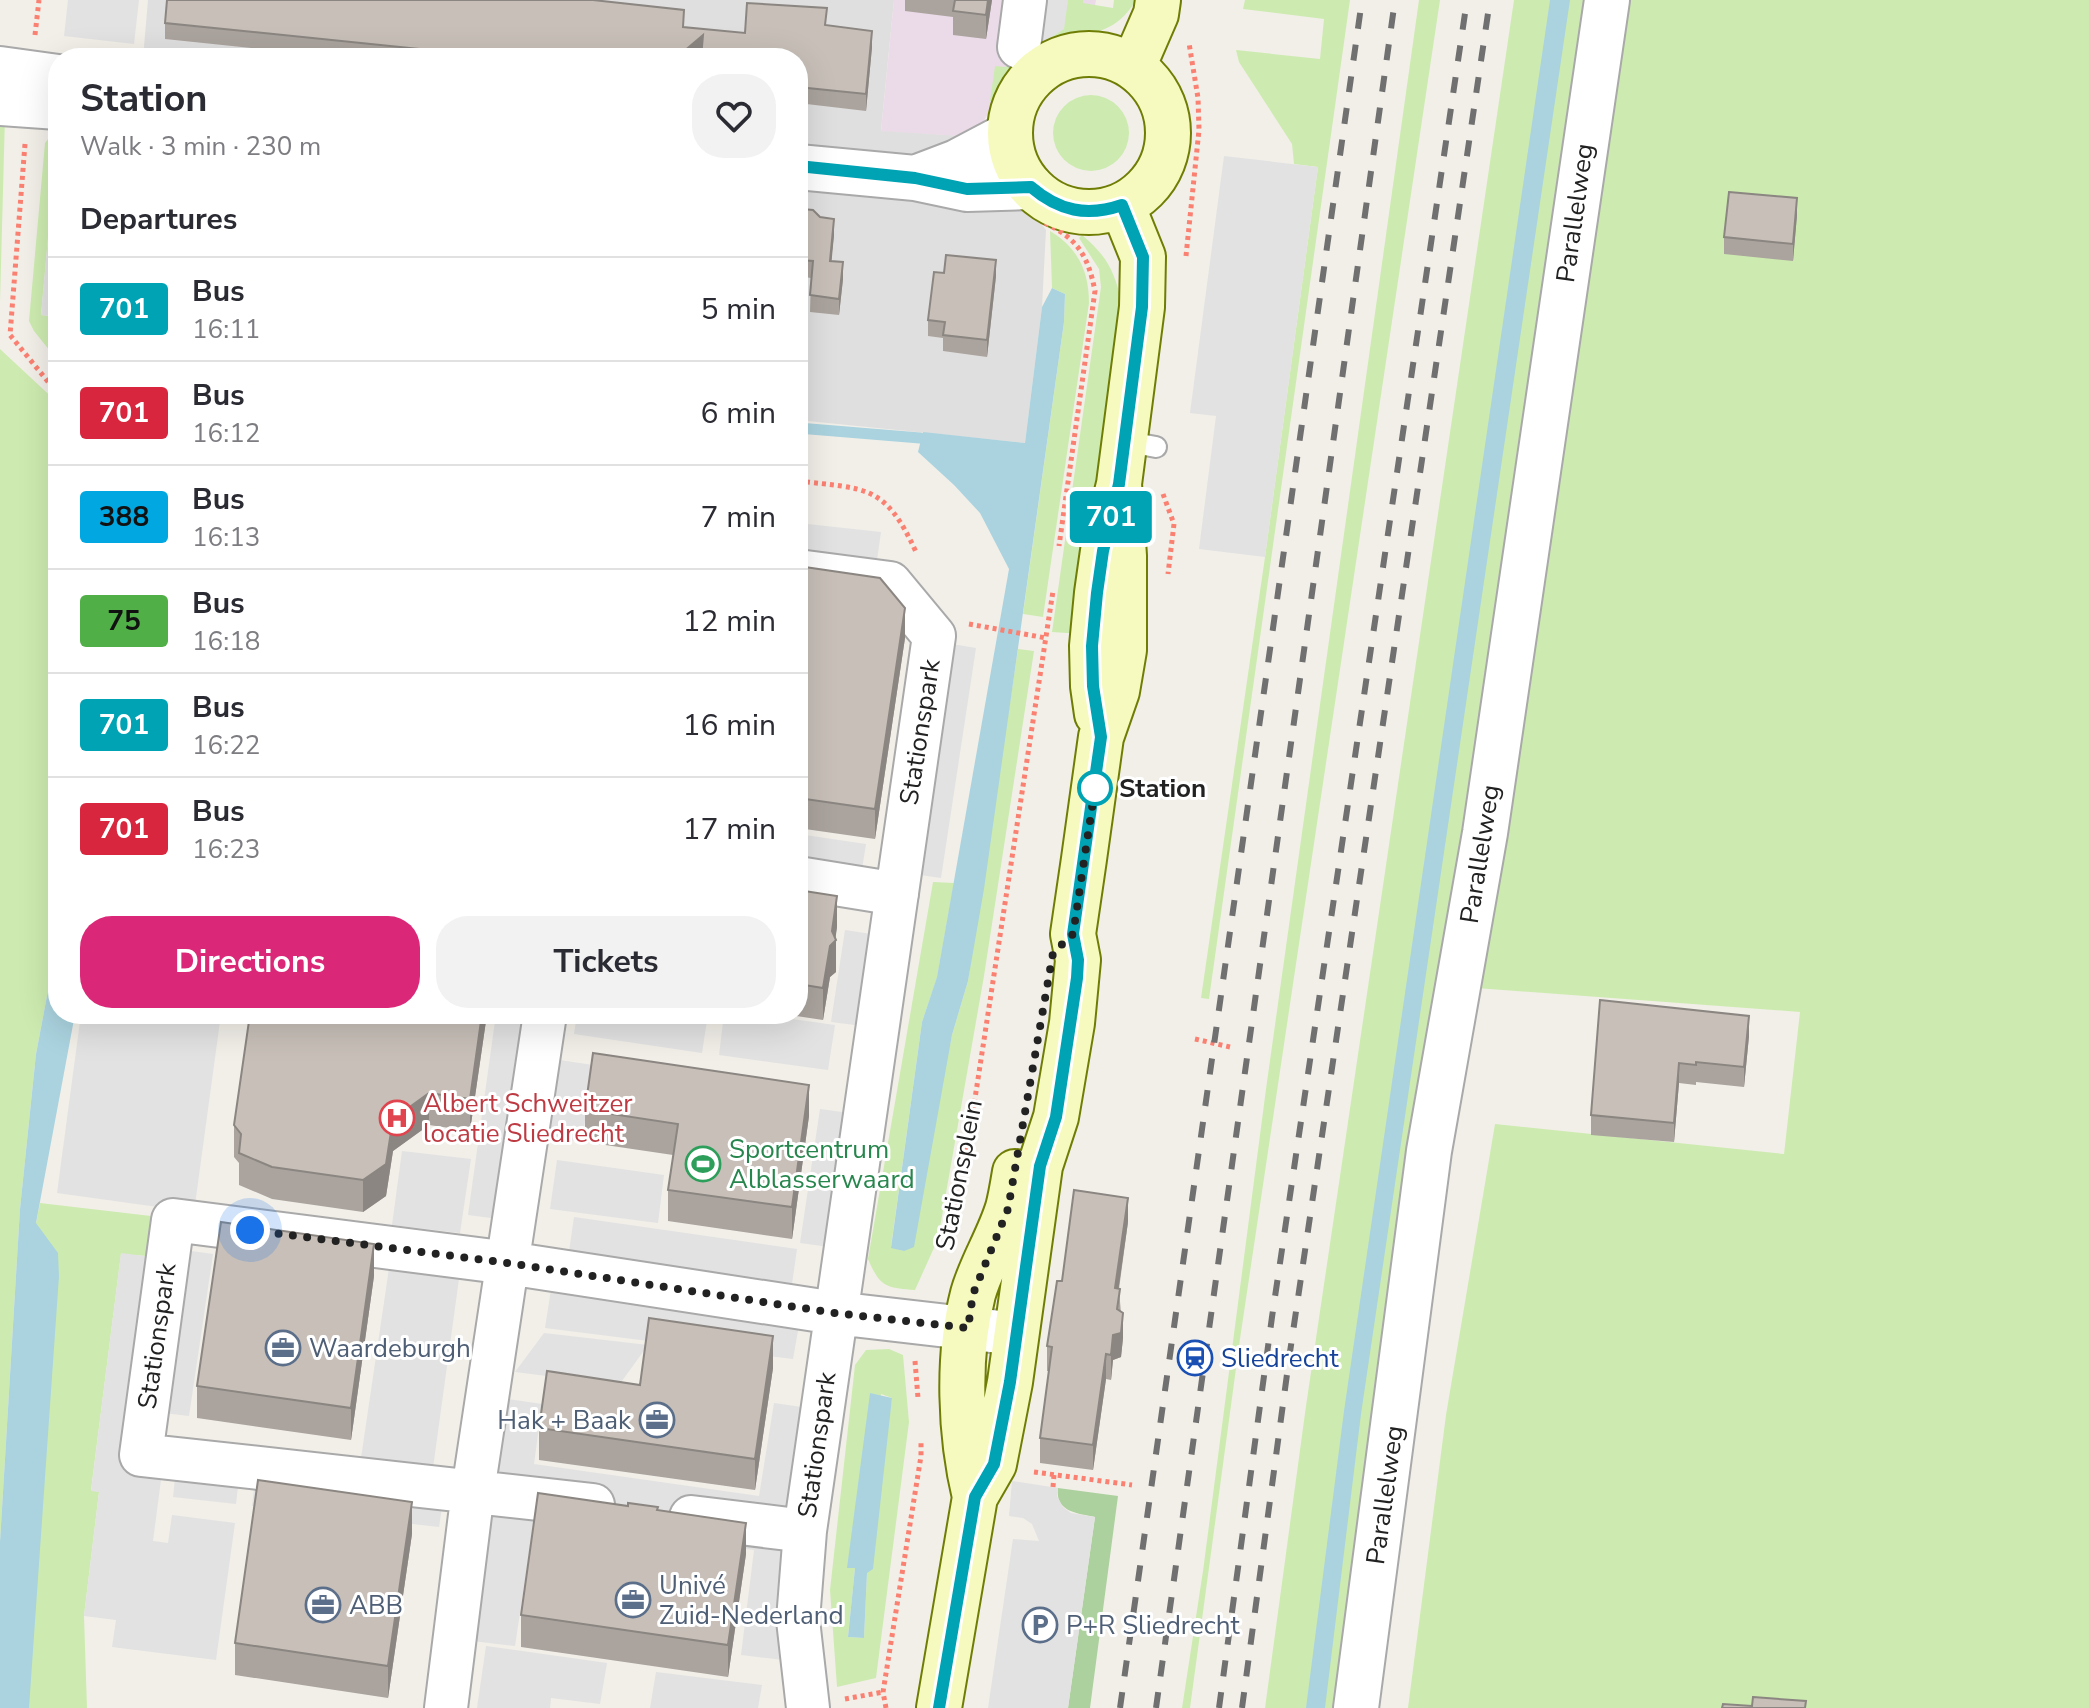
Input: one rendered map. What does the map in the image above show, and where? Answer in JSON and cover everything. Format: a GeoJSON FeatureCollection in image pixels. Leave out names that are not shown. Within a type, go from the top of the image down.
{"type":"FeatureCollection","features":[{"type":"Feature","properties":{"kind":"main road"},"geometry":{"type":"LineString","coordinates":[[1133,67],[1156,14],[1158,0]]}},
{"type":"Feature","properties":{"kind":"main road"},"geometry":{"type":"LineString","coordinates":[[1092,54],[1133,67],[1144,76],[1165,111],[1166,153],[1154,179],[1122,205],[1098,211],[1074,211],[1044,198],[1037,205],[1013,153],[1010,134],[1015,106],[1029,81],[1064,58],[1092,54]]}},
{"type":"Feature","properties":{"kind":"main road","name":"Stationsplein"},"geometry":{"type":"LineString","coordinates":[[939,1708],[983,1482],[1010,1382],[1040,1166],[1056,1117],[1072,1023],[1078,960],[1073,934],[1101,737],[1117,691],[1124,650],[1124,556],[1119,484],[1140,444],[1143,257],[1122,205]]}},
{"type":"Feature","properties":{"kind":"main road","name":"Stationsplein"},"geometry":{"type":"LineString","coordinates":[[983,1482],[967,1465],[964,1427],[963,1373],[973,1294],[1008,1209],[1053,953],[1073,934]]}},
{"type":"Feature","properties":{"kind":"street"},"geometry":{"type":"LineString","coordinates":[[1019,47],[1025,0]]}},
{"type":"Feature","properties":{"kind":"street","name":"Parallelweg"},"geometry":{"type":"LineString","coordinates":[[1356,1708],[1429,1151],[1485,833],[1607,0]]}},
{"type":"Feature","properties":{"kind":"street"},"geometry":{"type":"LineString","coordinates":[[0,69],[36,98]]}},
{"type":"Feature","properties":{"kind":"street"},"geometry":{"type":"LineString","coordinates":[[915,178],[957,162],[1010,134]]}},
{"type":"Feature","properties":{"kind":"street"},"geometry":{"type":"LineString","coordinates":[[808,168],[915,178],[1037,205]]}},
{"type":"Feature","properties":{"kind":"street","name":"Stationspark"},"geometry":{"type":"LineString","coordinates":[[808,572],[890,583],[934,636],[835,1313],[805,1531],[141,1455],[173,1220],[508,1263],[835,1313],[1016,1334]]}},
{"type":"Feature","properties":{"kind":"street"},"geometry":{"type":"LineString","coordinates":[[808,880],[897,894]]}},
{"type":"Feature","properties":{"kind":"street"},"geometry":{"type":"LineString","coordinates":[[446,1708],[473,1491],[544,1024]]}},
{"type":"Feature","properties":{"kind":"street"},"geometry":{"type":"LineString","coordinates":[[805,1531],[798,1620],[808,1708]]}},
{"type":"Feature","properties":{"kind":"path"},"geometry":{"type":"LineString","coordinates":[[1188,36],[1198,98],[1198,151]]}},
{"type":"Feature","properties":{"kind":"path"},"geometry":{"type":"LineString","coordinates":[[10,335],[36,98]]}},
{"type":"Feature","properties":{"kind":"path"},"geometry":{"type":"LineString","coordinates":[[1037,205],[1073,242],[1089,264],[1095,291],[1057,559]]}},
{"type":"Feature","properties":{"kind":"path"},"geometry":{"type":"LineString","coordinates":[[0,334],[10,335],[48,382]]}},
{"type":"Feature","properties":{"kind":"path","name":"Stationsplein"},"geometry":{"type":"LineString","coordinates":[[950,1243],[962,1183],[1055,575]]}},
{"type":"Feature","properties":{"kind":"path"},"geometry":{"type":"LineString","coordinates":[[983,629],[1046,639]]}},
{"type":"Feature","properties":{"kind":"path"},"geometry":{"type":"LineString","coordinates":[[1195,1039],[1230,1047]]}},
{"type":"Feature","properties":{"kind":"path"},"geometry":{"type":"LineString","coordinates":[[919,1322],[915,1363],[919,1403]]}},
{"type":"Feature","properties":{"kind":"path"},"geometry":{"type":"LineString","coordinates":[[886,1708],[883,1692],[921,1456],[921,1429]]}},
{"type":"Feature","properties":{"kind":"path"},"geometry":{"type":"LineString","coordinates":[[1053,1487],[1054,1475]]}},
{"type":"Feature","properties":{"kind":"path"},"geometry":{"type":"LineString","coordinates":[[983,1482],[1054,1475],[1132,1485]]}},
{"type":"Feature","properties":{"kind":"shaded area"},"geometry":{"type":"Polygon","coordinates":[[[68,0],[139,0],[134,44],[64,36],[68,0]]]}},
{"type":"Feature","properties":{"kind":"shaded area"},"geometry":{"type":"Polygon","coordinates":[[[148,0],[894,0],[881,130],[976,137],[1046,230],[1042,307],[1025,443],[808,421],[808,48],[144,48],[148,0]]]}},
{"type":"Feature","properties":{"kind":"shaded area"},"geometry":{"type":"Polygon","coordinates":[[[894,0],[1096,0],[1093,18],[1007,75],[976,137],[881,131],[894,0]]]}},
{"type":"Feature","properties":{"kind":"shaded area"},"geometry":{"type":"Polygon","coordinates":[[[1025,0],[1068,0],[1064,29],[1033,49],[1025,0]]]}},
{"type":"Feature","properties":{"kind":"shaded area"},"geometry":{"type":"Polygon","coordinates":[[[1224,156],[1318,167],[1265,557],[1199,549],[1216,416],[1190,413],[1224,156]]]}},
{"type":"Feature","properties":{"kind":"shaded area"},"geometry":{"type":"Polygon","coordinates":[[[48,238],[48,316],[41,315],[48,238]]]}},
{"type":"Feature","properties":{"kind":"shaded area"},"geometry":{"type":"Polygon","coordinates":[[[808,524],[881,532],[874,581],[808,572],[808,524]]]}},
{"type":"Feature","properties":{"kind":"shaded area"},"geometry":{"type":"Polygon","coordinates":[[[934,641],[976,648],[941,878],[900,872],[934,641]]]}},
{"type":"Feature","properties":{"kind":"shaded area"},"geometry":{"type":"Polygon","coordinates":[[[808,835],[866,844],[859,888],[808,880],[808,835]]]}},
{"type":"Feature","properties":{"kind":"shaded area"},"geometry":{"type":"Polygon","coordinates":[[[845,930],[891,937],[878,1028],[831,1022],[845,930]]]}},
{"type":"Feature","properties":{"kind":"shaded area"},"geometry":{"type":"Polygon","coordinates":[[[808,1021],[835,1025],[828,1070],[719,1055],[723,1024],[808,1024],[808,1021]]]}},
{"type":"Feature","properties":{"kind":"shaded area"},"geometry":{"type":"Polygon","coordinates":[[[80,1024],[220,1024],[194,1212],[57,1193],[80,1024]]]}},
{"type":"Feature","properties":{"kind":"shaded area"},"geometry":{"type":"Polygon","coordinates":[[[495,1024],[544,1024],[539,1057],[593,1065],[582,1142],[527,1135],[514,1221],[468,1215],[495,1024]]]}},
{"type":"Feature","properties":{"kind":"shaded area"},"geometry":{"type":"Polygon","coordinates":[[[576,1024],[706,1024],[702,1053],[574,1034],[576,1024]]]}},
{"type":"Feature","properties":{"kind":"shaded area"},"geometry":{"type":"Polygon","coordinates":[[[820,1109],[864,1115],[844,1249],[800,1243],[820,1109]]]}},
{"type":"Feature","properties":{"kind":"shaded area"},"geometry":{"type":"Polygon","coordinates":[[[402,1151],[471,1159],[460,1233],[392,1225],[402,1151]]]}},
{"type":"Feature","properties":{"kind":"shaded area"},"geometry":{"type":"Polygon","coordinates":[[[557,1160],[664,1175],[658,1223],[550,1209],[557,1160]]]}},
{"type":"Feature","properties":{"kind":"shaded area"},"geometry":{"type":"Polygon","coordinates":[[[574,1217],[797,1249],[789,1305],[802,1308],[793,1359],[545,1328],[554,1270],[566,1272],[574,1217]]]}},
{"type":"Feature","properties":{"kind":"shaded area"},"geometry":{"type":"Polygon","coordinates":[[[170,1248],[213,1254],[189,1416],[147,1411],[164,1457],[153,1541],[168,1543],[172,1515],[235,1523],[216,1660],[112,1647],[116,1620],[84,1616],[99,1492],[91,1491],[121,1253],[168,1259],[170,1248]]]}},
{"type":"Feature","properties":{"kind":"shaded area"},"geometry":{"type":"Polygon","coordinates":[[[392,1248],[462,1257],[433,1468],[361,1458],[392,1248]]]}},
{"type":"Feature","properties":{"kind":"shaded area"},"geometry":{"type":"Polygon","coordinates":[[[544,1333],[648,1345],[619,1385],[515,1372],[544,1333]]]}},
{"type":"Feature","properties":{"kind":"shaded area"},"geometry":{"type":"Polygon","coordinates":[[[488,1396],[542,1404],[534,1464],[759,1496],[774,1403],[822,1410],[801,1662],[741,1655],[754,1550],[534,1520],[515,1646],[455,1639],[488,1396]]]}},
{"type":"Feature","properties":{"kind":"shaded area"},"geometry":{"type":"Polygon","coordinates":[[[177,1459],[445,1488],[439,1527],[252,1506],[255,1480],[239,1478],[236,1504],[173,1497],[177,1459]]]}},
{"type":"Feature","properties":{"kind":"shaded area","name":"P+R Sliedrecht"},"geometry":{"type":"Polygon","coordinates":[[[1012,1481],[1058,1488],[1057,1496],[1063,1507],[1071,1513],[1095,1517],[1068,1708],[988,1708],[1013,1539],[1039,1541],[1032,1524],[1023,1518],[1009,1516],[1012,1481]]]}},
{"type":"Feature","properties":{"kind":"shaded area"},"geometry":{"type":"Polygon","coordinates":[[[486,1646],[607,1663],[600,1704],[551,1698],[550,1708],[477,1708],[486,1646]]]}},
{"type":"Feature","properties":{"kind":"shaded area"},"geometry":{"type":"Polygon","coordinates":[[[656,1672],[762,1685],[758,1708],[650,1708],[656,1672]]]}},
{"type":"Feature","properties":{"kind":"green space"},"geometry":{"type":"Polygon","coordinates":[[[1068,0],[1083,0],[1083,3],[1113,8],[1114,0],[1136,0],[1120,19],[1104,30],[1062,44],[1033,61],[1018,76],[1000,104],[990,101],[995,66],[1005,67],[1063,29],[1068,0]]]}},
{"type":"Feature","properties":{"kind":"green space"},"geometry":{"type":"Polygon","coordinates":[[[1245,0],[1350,0],[1209,999],[1201,998],[1318,167],[1294,164],[1292,144],[1239,62],[1236,50],[1320,59],[1324,19],[1243,9],[1245,0]]]}},
{"type":"Feature","properties":{"kind":"green space"},"geometry":{"type":"Polygon","coordinates":[[[1419,0],[1440,0],[1240,1339],[1190,1708],[1182,1708],[1203,1571],[1266,1089],[1419,0]]]}},
{"type":"Feature","properties":{"kind":"green space"},"geometry":{"type":"Polygon","coordinates":[[[1514,0],[1590,0],[1341,1708],[1265,1708],[1306,1406],[1514,0]]]}},
{"type":"Feature","properties":{"kind":"green space"},"geometry":{"type":"Polygon","coordinates":[[[1622,0],[2089,0],[2089,1708],[1408,1708],[1446,1415],[1495,1124],[1784,1154],[1800,1012],[1476,988],[1622,0]]]}},
{"type":"Feature","properties":{"kind":"green space"},"geometry":{"type":"Polygon","coordinates":[[[1084,95],[1098,95],[1112,101],[1123,112],[1129,133],[1126,148],[1118,160],[1098,171],[1084,171],[1070,165],[1059,154],[1053,140],[1053,126],[1059,112],[1070,101],[1084,95]]]}},
{"type":"Feature","properties":{"kind":"green space"},"geometry":{"type":"Polygon","coordinates":[[[0,115],[5,116],[0,303],[0,115]]]}},
{"type":"Feature","properties":{"kind":"green space"},"geometry":{"type":"Polygon","coordinates":[[[48,139],[48,238],[41,315],[48,316],[48,348],[29,321],[45,143],[48,139]]]}},
{"type":"Feature","properties":{"kind":"green space"},"geometry":{"type":"Polygon","coordinates":[[[1050,231],[1068,245],[1080,261],[1087,281],[1089,303],[1043,617],[1023,614],[1064,322],[1065,294],[1052,288],[1050,231]]]}},
{"type":"Feature","properties":{"kind":"green space"},"geometry":{"type":"Polygon","coordinates":[[[1082,235],[1109,265],[1122,303],[1082,634],[1052,632],[1101,287],[1099,269],[1079,238],[1082,235]]]}},
{"type":"Feature","properties":{"kind":"green space"},"geometry":{"type":"Polygon","coordinates":[[[0,349],[48,394],[48,991],[36,1054],[20,1209],[0,1542],[0,349]]]}},
{"type":"Feature","properties":{"kind":"green space"},"geometry":{"type":"Polygon","coordinates":[[[1018,649],[1034,651],[984,976],[938,1239],[915,1290],[891,1287],[880,1281],[868,1259],[933,882],[954,883],[937,978],[922,1022],[891,1247],[904,1251],[952,1035],[968,981],[1018,649]]]}},
{"type":"Feature","properties":{"kind":"green space"},"geometry":{"type":"Polygon","coordinates":[[[40,1203],[151,1216],[146,1256],[121,1254],[91,1490],[99,1492],[84,1616],[87,1708],[15,1708],[36,1223],[40,1203]]]}},
{"type":"Feature","properties":{"kind":"green space"},"geometry":{"type":"Polygon","coordinates":[[[889,1349],[903,1355],[909,1422],[876,1678],[837,1687],[830,1590],[855,1365],[866,1350],[889,1349]],[[881,1394],[848,1637],[864,1638],[867,1573],[892,1398],[881,1394]]]}},
{"type":"Feature","properties":{"kind":"green space"},"geometry":{"type":"Polygon","coordinates":[[[1058,1488],[1118,1496],[1090,1708],[1068,1708],[1095,1517],[1064,1507],[1058,1496],[1058,1488]]]}},
{"type":"Feature","properties":{"kind":"water"},"geometry":{"type":"Polygon","coordinates":[[[1550,0],[1570,0],[1361,1414],[1325,1708],[1306,1708],[1344,1411],[1550,0]]]}},
{"type":"Feature","properties":{"kind":"water"},"geometry":{"type":"Polygon","coordinates":[[[1052,288],[1065,294],[1064,322],[984,889],[968,981],[952,1035],[914,1247],[904,1251],[891,1248],[922,1022],[937,977],[1009,569],[980,513],[918,452],[923,432],[1025,443],[1042,307],[1052,288]]]}},
{"type":"Feature","properties":{"kind":"water"},"geometry":{"type":"Polygon","coordinates":[[[48,991],[48,1024],[73,1024],[36,1223],[58,1253],[59,1276],[29,1708],[0,1708],[0,1542],[20,1209],[36,1054],[48,991]]]}},
{"type":"Feature","properties":{"kind":"water"},"geometry":{"type":"Polygon","coordinates":[[[870,1393],[892,1398],[873,1569],[867,1573],[864,1638],[848,1637],[855,1568],[847,1568],[870,1393]]]}},
{"type":"Feature","properties":{"kind":"building"},"geometry":{"type":"Polygon","coordinates":[[[167,0],[593,0],[684,10],[683,27],[745,33],[747,3],[827,8],[825,25],[872,31],[866,94],[808,88],[808,48],[702,48],[703,35],[688,48],[409,48],[165,23],[167,0]]]}},
{"type":"Feature","properties":{"kind":"building"},"geometry":{"type":"Polygon","coordinates":[[[955,0],[988,0],[986,15],[953,11],[955,0]]]}},
{"type":"Feature","properties":{"kind":"building"},"geometry":{"type":"Polygon","coordinates":[[[1729,192],[1797,198],[1793,244],[1724,237],[1729,192]]]}},
{"type":"Feature","properties":{"kind":"building"},"geometry":{"type":"Polygon","coordinates":[[[808,210],[820,217],[834,219],[830,261],[843,262],[839,299],[810,295],[813,261],[808,261],[808,210]]]}},
{"type":"Feature","properties":{"kind":"building"},"geometry":{"type":"Polygon","coordinates":[[[946,255],[996,260],[987,340],[943,335],[945,322],[928,320],[934,272],[944,273],[946,255]]]}},
{"type":"Feature","properties":{"kind":"building"},"geometry":{"type":"Polygon","coordinates":[[[808,567],[880,578],[905,608],[875,809],[808,799],[808,567]]]}},
{"type":"Feature","properties":{"kind":"building"},"geometry":{"type":"Polygon","coordinates":[[[808,892],[837,896],[832,931],[836,940],[830,946],[823,988],[808,986],[808,892]]]}},
{"type":"Feature","properties":{"kind":"building"},"geometry":{"type":"Polygon","coordinates":[[[1600,1000],[1749,1016],[1744,1067],[1679,1063],[1674,1123],[1591,1115],[1600,1000]]]}},
{"type":"Feature","properties":{"kind":"building"},"geometry":{"type":"Polygon","coordinates":[[[249,1024],[481,1024],[470,1099],[429,1093],[393,1119],[386,1164],[363,1180],[272,1167],[239,1153],[241,1134],[234,1125],[249,1024]]]}},
{"type":"Feature","properties":{"kind":"building"},"geometry":{"type":"Polygon","coordinates":[[[593,1053],[809,1085],[792,1207],[668,1190],[678,1124],[585,1110],[593,1053]]]}},
{"type":"Feature","properties":{"kind":"building"},"geometry":{"type":"Polygon","coordinates":[[[1074,1190],[1128,1198],[1115,1288],[1120,1289],[1117,1309],[1123,1313],[1121,1333],[1113,1335],[1111,1355],[1106,1354],[1093,1445],[1040,1438],[1052,1347],[1047,1346],[1057,1281],[1062,1281],[1074,1190]]]}},
{"type":"Feature","properties":{"kind":"building"},"geometry":{"type":"Polygon","coordinates":[[[221,1222],[374,1244],[351,1408],[197,1386],[221,1222]]]}},
{"type":"Feature","properties":{"kind":"building"},"geometry":{"type":"Polygon","coordinates":[[[649,1318],[773,1336],[755,1459],[539,1428],[547,1371],[640,1385],[649,1318]]]}},
{"type":"Feature","properties":{"kind":"building"},"geometry":{"type":"Polygon","coordinates":[[[258,1480],[412,1502],[388,1666],[235,1643],[258,1480]]]}},
{"type":"Feature","properties":{"kind":"building"},"geometry":{"type":"Polygon","coordinates":[[[538,1493],[628,1506],[628,1503],[658,1507],[657,1510],[746,1523],[728,1645],[521,1615],[538,1493]]]}},
{"type":"Feature","properties":{"kind":"building"},"geometry":{"type":"Polygon","coordinates":[[[1753,1697],[1806,1701],[1805,1708],[1722,1708],[1723,1704],[1752,1706],[1753,1697]]]}},
{"type":"Feature","properties":{"kind":"waterway"},"geometry":{"type":"LineString","coordinates":[[808,429],[920,438]]}},
{"type":"Feature","properties":{"kind":"railway"},"geometry":{"type":"LineString","coordinates":[[1120,1708],[1362,0]]}},
{"type":"Feature","properties":{"kind":"railway"},"geometry":{"type":"LineString","coordinates":[[1156,1708],[1395,0]]}},
{"type":"Feature","properties":{"kind":"railway"},"geometry":{"type":"LineString","coordinates":[[1219,1708],[1272,1317],[1467,0]]}},
{"type":"Feature","properties":{"kind":"railway"},"geometry":{"type":"LineString","coordinates":[[1242,1708],[1290,1352],[1490,0]]}},
{"type":"Feature","properties":{"kind":"bus line","name":"701"},"geometry":{"type":"LineString","coordinates":[[808,167],[915,178],[967,189],[1031,187],[1058,206],[1074,211],[1106,210],[1122,205],[1143,257],[1142,307],[1119,484],[1103,551],[1092,646],[1093,686],[1101,737],[1073,934],[1078,960],[1072,1023],[1056,1117],[1040,1166],[1032,1210],[1010,1382],[994,1464],[975,1497],[939,1708]]}},
{"type":"Feature","properties":{"kind":"place","name":"Station"},"geometry":{"type":"Point","coordinates":[1095,788]}},
{"type":"Feature","properties":{"kind":"place","name":"Albert Schweitzer locatie Sliedrecht"},"geometry":{"type":"Point","coordinates":[397,1118]}},
{"type":"Feature","properties":{"kind":"place","name":"Sportcentrum Alblasserwaard"},"geometry":{"type":"Point","coordinates":[703,1164]}},
{"type":"Feature","properties":{"kind":"place","name":"Waardeburgh"},"geometry":{"type":"Point","coordinates":[283,1348]}},
{"type":"Feature","properties":{"kind":"place","name":"Sliedrecht"},"geometry":{"type":"Point","coordinates":[1195,1358]}},
{"type":"Feature","properties":{"kind":"place","name":"Hak + Baak"},"geometry":{"type":"Point","coordinates":[657,1420]}},
{"type":"Feature","properties":{"kind":"place","name":"Univé Zuid-Nederland"},"geometry":{"type":"Point","coordinates":[633,1600]}},
{"type":"Feature","properties":{"kind":"place","name":"ABB"},"geometry":{"type":"Point","coordinates":[323,1605]}},
{"type":"Feature","properties":{"kind":"place","name":"P+R Sliedrecht"},"geometry":{"type":"Point","coordinates":[1040,1625]}},
{"type":"Feature","properties":{"kind":"route"},"geometry":{"type":"LineString","coordinates":[[250,1230],[508,1263],[835,1313],[968,1328],[973,1294],[1008,1209],[1053,953],[1073,934],[1095,788]]}}]}
